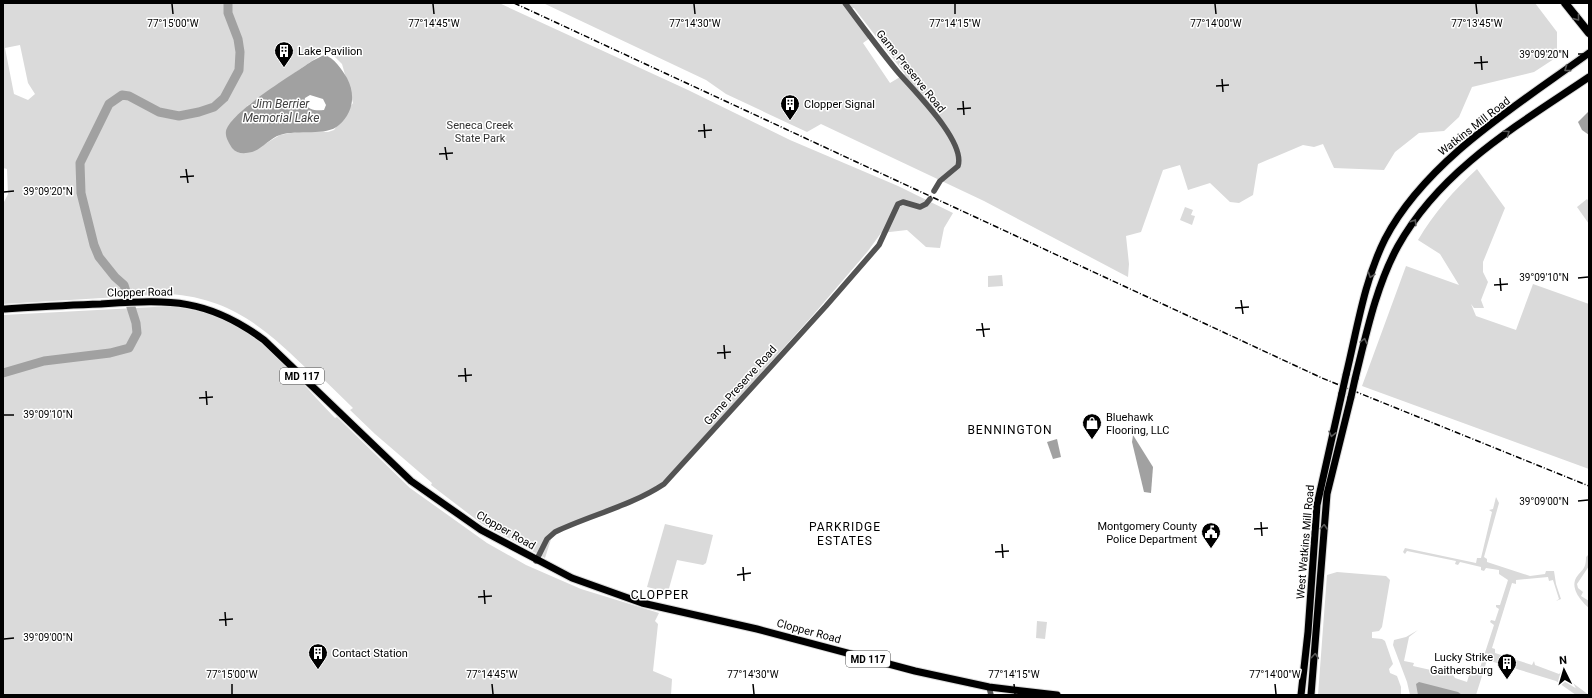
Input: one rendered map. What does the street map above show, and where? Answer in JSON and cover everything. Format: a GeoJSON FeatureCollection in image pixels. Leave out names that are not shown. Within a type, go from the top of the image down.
{"type":"FeatureCollection","features":[{"type":"Feature","properties":{"kind":"highway"},"geometry":{"type":"LineString","coordinates":[[1565,3],[1589,33]]}},
{"type":"Feature","properties":{"kind":"main road","name":"Watkins Mill Road"},"geometry":{"type":"LineString","coordinates":[[1342,394],[1365,293],[1386,239],[1406,207],[1422,186],[1456,153],[1589,53]]}},
{"type":"Feature","properties":{"kind":"main road","name":"West Watkins Mill Road"},"geometry":{"type":"LineString","coordinates":[[1310,695],[1327,494],[1366,333],[1386,273],[1398,247],[1424,206],[1446,182],[1477,154],[1589,77]]}},
{"type":"Feature","properties":{"kind":"main road","name":"Clopper Road"},"geometry":{"type":"LineString","coordinates":[[3,309],[142,301],[176,302],[192,305],[226,316],[244,326],[280,355],[411,481],[481,530],[536,561],[572,578],[642,602],[757,629],[915,671],[995,690],[1057,695]]}},
{"type":"Feature","properties":{"kind":"main road","name":"West Watkins Mill Road"},"geometry":{"type":"LineString","coordinates":[[1301,695],[1308,632],[1316,506],[1342,394]]}},
{"type":"Feature","properties":{"kind":"street","name":"Game Preserve Road"},"geometry":{"type":"LineString","coordinates":[[845,3],[897,71],[933,111],[958,153],[958,166],[937,185],[934,191]]}},
{"type":"Feature","properties":{"kind":"street","name":"Game Preserve Road"},"geometry":{"type":"LineString","coordinates":[[536,561],[547,540],[555,532],[633,500],[664,484],[826,306],[879,245],[898,204],[903,202],[920,207],[926,204],[930,199]]}},
{"type":"Feature","properties":{"kind":"street"},"geometry":{"type":"LineString","coordinates":[[991,695],[995,690]]}},
{"type":"Feature","properties":{"kind":"green space","name":"Seneca Creek State Park"},"geometry":{"type":"Polygon","coordinates":[[[3,3],[499,3],[688,90],[790,140],[898,186],[953,213],[944,228],[940,248],[926,247],[907,230],[881,233],[868,251],[814,314],[669,476],[656,486],[629,502],[554,530],[545,558],[482,524],[431,485],[432,483],[375,434],[350,410],[353,408],[313,369],[309,371],[262,329],[229,309],[211,302],[191,297],[169,294],[3,304],[3,204],[8,194],[7,169],[3,168],[3,3]],[[20,45],[5,48],[14,94],[28,100],[35,94],[28,83],[20,45]],[[326,48],[319,56],[247,106],[253,151],[280,135],[302,131],[328,132],[334,130],[353,103],[342,64],[326,48]]]}},
{"type":"Feature","properties":{"kind":"green space"},"geometry":{"type":"Polygon","coordinates":[[[543,3],[1535,3],[1557,32],[1557,57],[1534,72],[1472,87],[1459,117],[1444,131],[1419,133],[1395,152],[1384,170],[1334,168],[1323,144],[1314,147],[1303,145],[1258,164],[1253,195],[1239,203],[1230,202],[1210,183],[1188,190],[1180,165],[1163,170],[1141,232],[1126,236],[1129,264],[1128,277],[984,201],[821,124],[807,132],[726,94],[706,80],[543,3]],[[854,8],[848,9],[870,38],[863,43],[890,83],[905,74],[854,8]]]}},
{"type":"Feature","properties":{"kind":"green space"},"geometry":{"type":"Polygon","coordinates":[[[1477,169],[1505,208],[1483,262],[1483,272],[1488,282],[1481,300],[1484,308],[1474,308],[1471,304],[1476,316],[1516,330],[1533,284],[1589,304],[1589,469],[1362,386],[1406,266],[1459,285],[1440,254],[1418,240],[1445,202],[1477,169]]]}},
{"type":"Feature","properties":{"kind":"green space"},"geometry":{"type":"Polygon","coordinates":[[[1587,199],[1589,202],[1589,224],[1577,207],[1587,199]]]}},
{"type":"Feature","properties":{"kind":"green space"},"geometry":{"type":"Polygon","coordinates":[[[1185,207],[1193,210],[1191,215],[1195,216],[1192,225],[1180,220],[1185,207]]]}},
{"type":"Feature","properties":{"kind":"green space"},"geometry":{"type":"Polygon","coordinates":[[[1002,275],[1003,286],[988,287],[988,276],[1002,275]]]}},
{"type":"Feature","properties":{"kind":"green space"},"geometry":{"type":"Polygon","coordinates":[[[173,306],[215,316],[233,324],[250,335],[280,360],[335,418],[337,417],[410,488],[487,543],[526,565],[581,589],[659,613],[655,621],[658,624],[653,671],[672,679],[671,695],[3,695],[3,315],[173,306]]]}},
{"type":"Feature","properties":{"kind":"green space"},"geometry":{"type":"Polygon","coordinates":[[[1496,497],[1499,503],[1484,557],[1487,559],[1487,562],[1530,576],[1545,574],[1546,571],[1554,571],[1556,584],[1561,599],[1556,601],[1559,599],[1553,580],[1549,581],[1548,577],[1516,580],[1516,584],[1512,583],[1492,648],[1495,649],[1495,653],[1532,665],[1534,661],[1535,665],[1559,674],[1562,671],[1562,675],[1589,695],[1576,695],[1556,681],[1487,660],[1476,695],[1410,695],[1407,682],[1393,645],[1394,640],[1406,637],[1418,630],[1409,637],[1404,661],[1414,663],[1413,666],[1453,675],[1455,678],[1467,682],[1471,669],[1479,671],[1494,625],[1490,622],[1491,620],[1495,621],[1499,609],[1496,605],[1500,605],[1508,580],[1499,574],[1499,570],[1486,568],[1484,571],[1481,570],[1481,567],[1460,562],[1458,565],[1455,564],[1456,561],[1407,551],[1405,554],[1403,552],[1405,548],[1476,563],[1477,558],[1481,558],[1492,512],[1489,510],[1493,509],[1496,497]]]}},
{"type":"Feature","properties":{"kind":"green space"},"geometry":{"type":"Polygon","coordinates":[[[665,524],[713,535],[706,563],[703,565],[677,560],[668,592],[647,587],[665,524]]]}},
{"type":"Feature","properties":{"kind":"green space"},"geometry":{"type":"Polygon","coordinates":[[[1589,554],[1589,566],[1577,584],[1578,588],[1583,592],[1581,596],[1589,601],[1589,608],[1580,599],[1576,591],[1575,582],[1576,578],[1584,567],[1586,557],[1589,554]]]}},
{"type":"Feature","properties":{"kind":"green space"},"geometry":{"type":"Polygon","coordinates":[[[1337,572],[1386,576],[1390,580],[1382,627],[1379,631],[1372,632],[1372,638],[1382,639],[1385,641],[1393,664],[1389,669],[1390,673],[1397,676],[1401,687],[1401,695],[1318,695],[1327,575],[1337,572]]]}},
{"type":"Feature","properties":{"kind":"green space"},"geometry":{"type":"Polygon","coordinates":[[[1037,621],[1047,622],[1045,639],[1036,638],[1037,621]]]}},
{"type":"Feature","properties":{"kind":"water","name":"Jim Berrier Memorial Lake"},"geometry":{"type":"Polygon","coordinates":[[[324,55],[328,56],[337,64],[347,78],[352,91],[352,103],[344,120],[333,129],[327,131],[287,133],[280,135],[252,152],[241,153],[234,150],[226,135],[226,131],[230,123],[264,93],[312,61],[324,55]],[[310,95],[305,98],[304,103],[312,110],[324,110],[326,105],[323,99],[310,95]]]}},
{"type":"Feature","properties":{"kind":"water"},"geometry":{"type":"Polygon","coordinates":[[[1589,111],[1589,135],[1582,130],[1578,122],[1589,111]]]}},
{"type":"Feature","properties":{"kind":"water"},"geometry":{"type":"Polygon","coordinates":[[[1133,435],[1153,467],[1151,493],[1144,492],[1132,442],[1133,435]]]}},
{"type":"Feature","properties":{"kind":"water"},"geometry":{"type":"Polygon","coordinates":[[[1057,439],[1061,457],[1053,459],[1047,442],[1057,439]]]}},
{"type":"Feature","properties":{"kind":"water"},"geometry":{"type":"Polygon","coordinates":[[[1419,682],[1458,692],[1462,695],[1418,695],[1416,684],[1419,682]]]}},
{"type":"Feature","properties":{"kind":"waterway"},"geometry":{"type":"LineString","coordinates":[[3,373],[44,361],[110,353],[129,348],[137,333],[136,323],[124,285],[115,277],[99,257],[94,245],[81,193],[80,163],[109,104],[122,95],[129,96],[159,112],[179,116],[214,107],[224,98],[239,70],[240,52],[238,39],[228,13],[228,3]]}},
{"type":"Feature","properties":{"kind":"railway"},"geometry":{"type":"LineString","coordinates":[[514,3],[1322,378],[1589,486]]}},
{"type":"Feature","properties":{"kind":"place","name":"Lake Pavilion"},"geometry":{"type":"Point","coordinates":[284,68]}},
{"type":"Feature","properties":{"kind":"place","name":"Clopper Signal"},"geometry":{"type":"Point","coordinates":[790,121]}},
{"type":"Feature","properties":{"kind":"place","name":"Bluehawk Flooring, LLC"},"geometry":{"type":"Point","coordinates":[1092,440]}},
{"type":"Feature","properties":{"kind":"place","name":"Montgomery County Police Department"},"geometry":{"type":"Point","coordinates":[1211,549]}},
{"type":"Feature","properties":{"kind":"place","name":"Contact Station"},"geometry":{"type":"Point","coordinates":[318,670]}},
{"type":"Feature","properties":{"kind":"place","name":"Lucky Strike Gaithersburg"},"geometry":{"type":"Point","coordinates":[1507,680]}},
{"type":"Feature","properties":{"kind":"district","name":"BENNINGTON"},"geometry":{"type":"Point","coordinates":[1010,430]}},
{"type":"Feature","properties":{"kind":"district","name":"PARKRIDGE ESTATES"},"geometry":{"type":"Point","coordinates":[845,534]}},
{"type":"Feature","properties":{"kind":"district","name":"CLOPPER"},"geometry":{"type":"Point","coordinates":[660,595]}}]}
